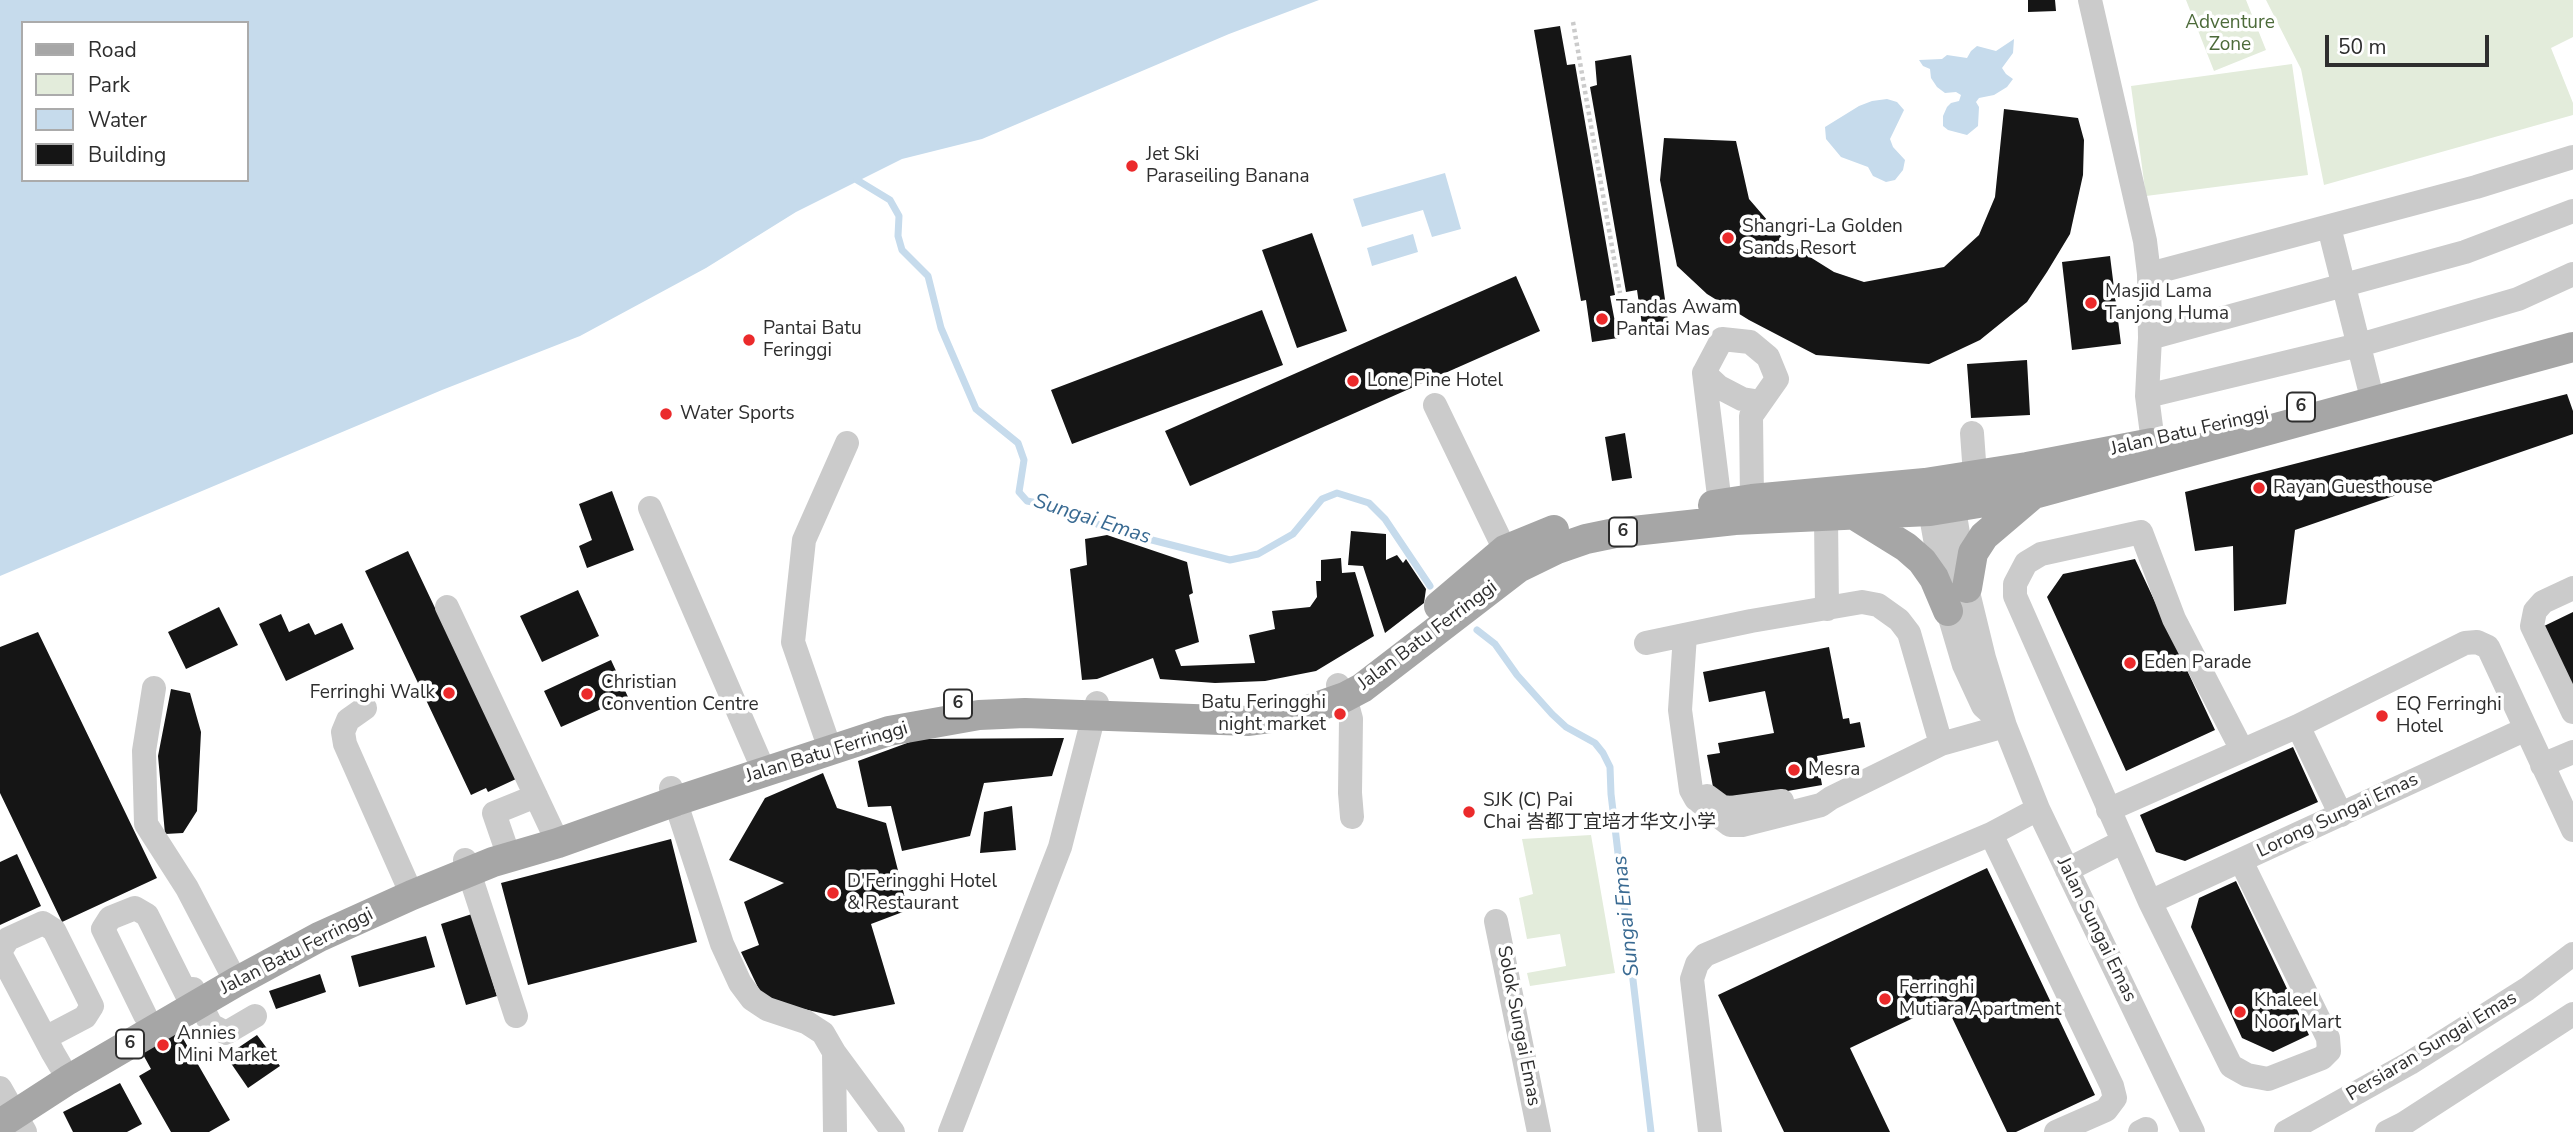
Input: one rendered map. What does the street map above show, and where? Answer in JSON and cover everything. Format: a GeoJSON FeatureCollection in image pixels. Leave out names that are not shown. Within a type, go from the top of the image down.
{"type":"FeatureCollection","features":[{"type":"Feature","properties":{"kind":"main road","name":"Jalan Batu Feringgi"},"geometry":{"type":"LineString","coordinates":[[1947,491],[2459,368],[2573,333]]}},
{"type":"Feature","properties":{"kind":"main road","name":"Jalan Batu Feringgi"},"geometry":{"type":"LineString","coordinates":[[1947,491],[2034,494],[2486,373],[2573,347]]}},
{"type":"Feature","properties":{"kind":"main road","name":"Jalan Batu Ferringgi"},"geometry":{"type":"LineString","coordinates":[[1736,508],[1826,517],[1856,516],[1947,491]]}},
{"type":"Feature","properties":{"kind":"main road","name":"Jalan Batu Ferringgi"},"geometry":{"type":"LineString","coordinates":[[7,1109],[232,975],[316,932],[409,890],[467,866],[827,742],[979,715],[1095,710],[1249,721],[1294,715],[1341,691],[1379,676],[1511,559],[1549,531],[1623,513],[1736,508],[1947,491]]}},
{"type":"Feature","properties":{"kind":"main road"},"geometry":{"type":"LineString","coordinates":[[1968,588],[1973,553],[1984,536],[2034,494]]}},
{"type":"Feature","properties":{"kind":"main road"},"geometry":{"type":"LineString","coordinates":[[1856,516],[1906,547],[1922,561],[1934,578],[1948,611]]}},
{"type":"Feature","properties":{"kind":"main road","name":"Jalan Batu Ferringgi"},"geometry":{"type":"LineString","coordinates":[[467,866],[505,845],[555,837]]}},
{"type":"Feature","properties":{"kind":"main road","name":"Jalan Batu Ferringgi"},"geometry":{"type":"LineString","coordinates":[[7,1109],[60,1065],[145,1015],[193,997]]}},
{"type":"Feature","properties":{"kind":"street"},"geometry":{"type":"LineString","coordinates":[[2090,0],[2145,241],[2149,275],[2150,338],[2147,396],[2154,443]]}},
{"type":"Feature","properties":{"kind":"street"},"geometry":{"type":"LineString","coordinates":[[2149,275],[2476,187],[2573,157]]}},
{"type":"Feature","properties":{"kind":"street"},"geometry":{"type":"LineString","coordinates":[[2150,338],[2465,252],[2573,211]]}},
{"type":"Feature","properties":{"kind":"street"},"geometry":{"type":"LineString","coordinates":[[2329,227],[2370,390]]}},
{"type":"Feature","properties":{"kind":"street"},"geometry":{"type":"LineString","coordinates":[[2147,396],[2358,345],[2518,299],[2573,274]]}},
{"type":"Feature","properties":{"kind":"street"},"geometry":{"type":"LineString","coordinates":[[1722,339],[1751,342],[1768,357],[1777,379],[1751,416],[1736,508],[1704,373],[1722,339]]}},
{"type":"Feature","properties":{"kind":"street"},"geometry":{"type":"LineString","coordinates":[[1704,373],[1718,387],[1742,399],[1761,401]]}},
{"type":"Feature","properties":{"kind":"street"},"geometry":{"type":"LineString","coordinates":[[1435,405],[1511,559]]}},
{"type":"Feature","properties":{"kind":"street"},"geometry":{"type":"LineString","coordinates":[[1947,491],[1972,433]]}},
{"type":"Feature","properties":{"kind":"street"},"geometry":{"type":"LineString","coordinates":[[827,742],[793,642],[804,540],[847,443]]}},
{"type":"Feature","properties":{"kind":"street","name":"Jalan Sungai Emas"},"geometry":{"type":"LineString","coordinates":[[1947,491],[1984,658],[2006,726],[2038,809],[2193,1132]]}},
{"type":"Feature","properties":{"kind":"street","name":"Jalan Sungai Emas"},"geometry":{"type":"LineString","coordinates":[[1947,491],[1948,611],[1964,665],[1983,706],[2006,726]]}},
{"type":"Feature","properties":{"kind":"street"},"geometry":{"type":"LineString","coordinates":[[650,508],[762,765]]}},
{"type":"Feature","properties":{"kind":"street"},"geometry":{"type":"LineString","coordinates":[[1826,517],[1828,609]]}},
{"type":"Feature","properties":{"kind":"street"},"geometry":{"type":"LineString","coordinates":[[2241,860],[2328,1038],[2329,1051],[2322,1058],[2268,1079],[2247,1075],[2231,1066],[2150,902],[2015,596],[2015,584],[2026,563],[2041,554],[2141,531],[2174,619],[2242,750]]}},
{"type":"Feature","properties":{"kind":"street"},"geometry":{"type":"LineString","coordinates":[[2573,588],[2543,602],[2535,611],[2532,626],[2573,712]]}},
{"type":"Feature","properties":{"kind":"street"},"geometry":{"type":"LineString","coordinates":[[1646,643],[1870,603],[1885,609],[1905,626],[1941,744]]}},
{"type":"Feature","properties":{"kind":"street"},"geometry":{"type":"LineString","coordinates":[[447,607],[555,837]]}},
{"type":"Feature","properties":{"kind":"street"},"geometry":{"type":"LineString","coordinates":[[1685,635],[1680,710],[1691,790],[1696,799],[1730,825],[1742,825],[1821,805],[1941,744],[2006,726]]}},
{"type":"Feature","properties":{"kind":"street"},"geometry":{"type":"LineString","coordinates":[[2108,810],[2298,726],[2465,643],[2477,642],[2488,647],[2573,830]]}},
{"type":"Feature","properties":{"kind":"street"},"geometry":{"type":"LineString","coordinates":[[154,688],[145,751],[146,824],[187,888],[232,975]]}},
{"type":"Feature","properties":{"kind":"street"},"geometry":{"type":"LineString","coordinates":[[1341,691],[1351,719],[1352,817]]}},
{"type":"Feature","properties":{"kind":"street"},"geometry":{"type":"LineString","coordinates":[[365,708],[348,720],[343,732],[345,744],[409,890]]}},
{"type":"Feature","properties":{"kind":"street"},"geometry":{"type":"LineString","coordinates":[[950,1132],[1060,846],[1095,710]]}},
{"type":"Feature","properties":{"kind":"street"},"geometry":{"type":"LineString","coordinates":[[2298,726],[2341,815]]}},
{"type":"Feature","properties":{"kind":"street","name":"Lorong Sungai Emas"},"geometry":{"type":"LineString","coordinates":[[2150,902],[2526,729]]}},
{"type":"Feature","properties":{"kind":"street"},"geometry":{"type":"LineString","coordinates":[[2542,765],[2573,751]]}},
{"type":"Feature","properties":{"kind":"street"},"geometry":{"type":"LineString","coordinates":[[674,794],[722,944],[740,983],[752,999],[767,1009],[806,1022],[823,1033],[893,1132]]}},
{"type":"Feature","properties":{"kind":"street"},"geometry":{"type":"LineString","coordinates":[[505,845],[494,813],[536,796]]}},
{"type":"Feature","properties":{"kind":"street"},"geometry":{"type":"LineString","coordinates":[[1710,1132],[1692,979],[1697,964],[1705,955],[1991,834],[2038,809]]}},
{"type":"Feature","properties":{"kind":"street"},"geometry":{"type":"LineString","coordinates":[[1991,834],[2112,1086],[2115,1098],[2106,1110],[2056,1132]]}},
{"type":"Feature","properties":{"kind":"street"},"geometry":{"type":"LineString","coordinates":[[2067,870],[2122,842]]}},
{"type":"Feature","properties":{"kind":"street"},"geometry":{"type":"LineString","coordinates":[[467,866],[516,1016]]}},
{"type":"Feature","properties":{"kind":"street"},"geometry":{"type":"LineString","coordinates":[[145,1015],[103,929],[110,919],[135,908],[142,910],[211,1025],[226,1033],[255,1016]]}},
{"type":"Feature","properties":{"kind":"street","name":"Solok Sungai Emas"},"geometry":{"type":"LineString","coordinates":[[1496,921],[1539,1132]]}},
{"type":"Feature","properties":{"kind":"street"},"geometry":{"type":"LineString","coordinates":[[45,1038],[85,1017],[92,1006],[91,999],[54,930],[43,923],[8,939],[1,950],[45,1038],[60,1065]]}},
{"type":"Feature","properties":{"kind":"street","name":"Persiaran Sungai Emas"},"geometry":{"type":"LineString","coordinates":[[2286,1132],[2410,1063],[2527,989],[2573,954]]}},
{"type":"Feature","properties":{"kind":"street"},"geometry":{"type":"LineString","coordinates":[[2387,1132],[2573,1014]]}},
{"type":"Feature","properties":{"kind":"street"},"geometry":{"type":"LineString","coordinates":[[834,1052],[835,1132]]}},
{"type":"Feature","properties":{"kind":"path"},"geometry":{"type":"LineString","coordinates":[[1573,22],[1620,293]]}},
{"type":"Feature","properties":{"kind":"green space","name":"Adventure Zone"},"geometry":{"type":"Polygon","coordinates":[[[2186,0],[2246,0],[2266,50],[2214,71],[2186,0]]]}},
{"type":"Feature","properties":{"kind":"green space"},"geometry":{"type":"Polygon","coordinates":[[[2266,0],[2573,0],[2573,37],[2551,48],[2573,103],[2573,115],[2324,185],[2301,69],[2266,0]]]}},
{"type":"Feature","properties":{"kind":"green space"},"geometry":{"type":"Polygon","coordinates":[[[2292,64],[2308,175],[2146,196],[2131,86],[2292,64]]]}},
{"type":"Feature","properties":{"kind":"green space"},"geometry":{"type":"Polygon","coordinates":[[[1591,835],[1615,973],[1530,986],[1527,973],[1566,966],[1560,934],[1527,939],[1519,898],[1533,894],[1522,839],[1591,835]]]}},
{"type":"Feature","properties":{"kind":"water"},"geometry":{"type":"Polygon","coordinates":[[[0,0],[1319,0],[1229,34],[982,139],[902,159],[796,212],[706,268],[580,336],[442,390],[0,576],[0,0]]]}},
{"type":"Feature","properties":{"kind":"water"},"geometry":{"type":"Polygon","coordinates":[[[2014,39],[2013,53],[2002,68],[2013,79],[2007,87],[1994,95],[1979,98],[1976,102],[1979,107],[1978,126],[1967,135],[1948,130],[1943,126],[1943,116],[1947,107],[1959,101],[1961,95],[1956,92],[1945,93],[1937,87],[1931,78],[1930,69],[1923,66],[1919,60],[1942,59],[1947,55],[1967,58],[1977,46],[1996,51],[2014,39]]]}},
{"type":"Feature","properties":{"kind":"water"},"geometry":{"type":"Polygon","coordinates":[[[1887,99],[1897,102],[1904,110],[1890,139],[1893,147],[1905,160],[1903,170],[1895,180],[1886,182],[1873,176],[1868,167],[1841,157],[1826,139],[1825,127],[1859,106],[1887,99]]]}},
{"type":"Feature","properties":{"kind":"water"},"geometry":{"type":"Polygon","coordinates":[[[1445,173],[1461,229],[1432,237],[1423,210],[1362,227],[1353,199],[1445,173]]]}},
{"type":"Feature","properties":{"kind":"water"},"geometry":{"type":"Polygon","coordinates":[[[1413,234],[1418,252],[1372,266],[1367,248],[1413,234]]]}},
{"type":"Feature","properties":{"kind":"building"},"geometry":{"type":"Polygon","coordinates":[[[2028,0],[2055,0],[2056,11],[2028,12],[2028,0]]]}},
{"type":"Feature","properties":{"kind":"building"},"geometry":{"type":"Polygon","coordinates":[[[1560,26],[1567,65],[1575,64],[1615,295],[1610,296],[1618,338],[1592,342],[1586,300],[1581,301],[1534,30],[1560,26]]]}},
{"type":"Feature","properties":{"kind":"building"},"geometry":{"type":"Polygon","coordinates":[[[1631,55],[1668,321],[1642,325],[1637,290],[1626,292],[1590,87],[1597,85],[1595,61],[1631,55]]]}},
{"type":"Feature","properties":{"kind":"building","name":"Shangri-La Golden Sands Resort"},"geometry":{"type":"Polygon","coordinates":[[[2004,109],[2078,118],[2084,140],[2083,175],[2070,234],[2047,272],[2027,302],[1980,340],[1929,364],[1816,355],[1749,320],[1707,294],[1677,266],[1660,180],[1664,138],[1736,141],[1749,199],[1786,242],[1834,272],[1864,282],[1944,267],[1979,235],[1995,197],[2004,109]]]}},
{"type":"Feature","properties":{"kind":"building"},"geometry":{"type":"Polygon","coordinates":[[[1312,233],[1347,331],[1297,348],[1262,250],[1312,233]]]}},
{"type":"Feature","properties":{"kind":"building","name":"Masjid Lama Tanjong Huma"},"geometry":{"type":"Polygon","coordinates":[[[2110,256],[2121,344],[2072,350],[2062,262],[2110,256]]]}},
{"type":"Feature","properties":{"kind":"building","name":"Lone Pine Hotel"},"geometry":{"type":"Polygon","coordinates":[[[1516,276],[1540,331],[1190,486],[1165,431],[1516,276]]]}},
{"type":"Feature","properties":{"kind":"building"},"geometry":{"type":"Polygon","coordinates":[[[1262,310],[1283,365],[1072,444],[1051,390],[1262,310]]]}},
{"type":"Feature","properties":{"kind":"building"},"geometry":{"type":"Polygon","coordinates":[[[2027,360],[2030,415],[1971,418],[1967,364],[2027,360]]]}},
{"type":"Feature","properties":{"kind":"building"},"geometry":{"type":"Polygon","coordinates":[[[2567,394],[2573,411],[2573,434],[2295,530],[2286,604],[2234,611],[2233,546],[2195,551],[2185,492],[2567,394]]]}},
{"type":"Feature","properties":{"kind":"building"},"geometry":{"type":"Polygon","coordinates":[[[1625,433],[1632,478],[1612,481],[1605,437],[1625,433]]]}},
{"type":"Feature","properties":{"kind":"building"},"geometry":{"type":"Polygon","coordinates":[[[612,491],[634,550],[587,568],[579,546],[592,540],[579,504],[612,491]]]}},
{"type":"Feature","properties":{"kind":"building"},"geometry":{"type":"Polygon","coordinates":[[[1351,531],[1386,534],[1386,560],[1397,555],[1403,563],[1406,559],[1426,589],[1424,603],[1385,633],[1363,566],[1348,565],[1351,531]]]}},
{"type":"Feature","properties":{"kind":"building"},"geometry":{"type":"Polygon","coordinates":[[[1107,535],[1187,562],[1193,593],[1189,595],[1199,642],[1175,650],[1181,666],[1255,663],[1249,635],[1275,629],[1272,611],[1310,607],[1317,597],[1316,581],[1321,581],[1321,560],[1341,558],[1342,573],[1355,572],[1374,636],[1316,671],[1265,681],[1215,683],[1160,679],[1153,658],[1097,679],[1082,680],[1070,569],[1087,565],[1085,539],[1107,535]]]}},
{"type":"Feature","properties":{"kind":"building","name":"Ferringhi Walk"},"geometry":{"type":"Polygon","coordinates":[[[408,551],[516,779],[488,792],[486,788],[471,795],[365,571],[408,551]]]}},
{"type":"Feature","properties":{"kind":"building","name":"Eden Parade"},"geometry":{"type":"Polygon","coordinates":[[[2135,559],[2215,730],[2126,771],[2047,597],[2063,574],[2135,559]]]}},
{"type":"Feature","properties":{"kind":"building"},"geometry":{"type":"Polygon","coordinates":[[[578,590],[599,636],[542,662],[520,616],[578,590]]]}},
{"type":"Feature","properties":{"kind":"building"},"geometry":{"type":"Polygon","coordinates":[[[219,607],[238,645],[186,669],[168,632],[219,607]]]}},
{"type":"Feature","properties":{"kind":"building"},"geometry":{"type":"Polygon","coordinates":[[[2573,612],[2573,693],[2542,627],[2573,612]]]}},
{"type":"Feature","properties":{"kind":"building"},"geometry":{"type":"Polygon","coordinates":[[[281,614],[289,632],[309,623],[315,635],[342,623],[354,649],[286,681],[259,624],[281,614]]]}},
{"type":"Feature","properties":{"kind":"building"},"geometry":{"type":"Polygon","coordinates":[[[38,632],[157,878],[62,922],[0,793],[0,647],[38,632]]]}},
{"type":"Feature","properties":{"kind":"building"},"geometry":{"type":"Polygon","coordinates":[[[1829,647],[1843,719],[1849,718],[1850,724],[1860,722],[1865,747],[1817,756],[1822,785],[1730,801],[1713,787],[1707,755],[1720,753],[1718,743],[1774,733],[1765,691],[1709,702],[1703,672],[1829,647]]]}},
{"type":"Feature","properties":{"kind":"building"},"geometry":{"type":"Polygon","coordinates":[[[611,660],[628,697],[561,727],[544,691],[611,660]]]}},
{"type":"Feature","properties":{"kind":"building"},"geometry":{"type":"Polygon","coordinates":[[[171,689],[190,693],[201,732],[197,811],[183,833],[165,834],[158,756],[171,689]]]}},
{"type":"Feature","properties":{"kind":"building"},"geometry":{"type":"Polygon","coordinates":[[[1064,738],[1052,776],[984,783],[970,836],[902,851],[891,806],[868,807],[858,761],[918,739],[1064,738]]]}},
{"type":"Feature","properties":{"kind":"building"},"geometry":{"type":"Polygon","coordinates":[[[2293,747],[2318,802],[2185,861],[2156,852],[2140,815],[2293,747]]]}},
{"type":"Feature","properties":{"kind":"building","name":"D'Feringghi Hotel & Restaurant"},"geometry":{"type":"Polygon","coordinates":[[[823,773],[837,808],[886,823],[908,910],[871,924],[895,1004],[834,1016],[764,1000],[741,952],[759,945],[744,902],[784,883],[729,860],[765,798],[823,773]]]}},
{"type":"Feature","properties":{"kind":"building"},"geometry":{"type":"Polygon","coordinates":[[[1012,806],[1016,850],[980,853],[984,812],[1012,806]]]}},
{"type":"Feature","properties":{"kind":"building"},"geometry":{"type":"Polygon","coordinates":[[[671,839],[697,942],[528,985],[501,883],[671,839]]]}},
{"type":"Feature","properties":{"kind":"building"},"geometry":{"type":"Polygon","coordinates":[[[17,854],[41,906],[0,925],[0,862],[17,854]]]}},
{"type":"Feature","properties":{"kind":"building","name":"Ferringhi Mutiara Apartment"},"geometry":{"type":"Polygon","coordinates":[[[1987,868],[2095,1095],[2016,1132],[2007,1132],[1945,1003],[1850,1048],[1890,1132],[1784,1132],[1718,995],[1987,868]]]}},
{"type":"Feature","properties":{"kind":"building"},"geometry":{"type":"Polygon","coordinates":[[[2236,881],[2309,1035],[2273,1052],[2242,1038],[2191,927],[2199,898],[2236,881]]]}},
{"type":"Feature","properties":{"kind":"building"},"geometry":{"type":"Polygon","coordinates":[[[472,914],[497,996],[466,1005],[441,924],[472,914]]]}},
{"type":"Feature","properties":{"kind":"building"},"geometry":{"type":"Polygon","coordinates":[[[426,936],[435,967],[359,987],[351,956],[426,936]]]}},
{"type":"Feature","properties":{"kind":"building"},"geometry":{"type":"Polygon","coordinates":[[[320,974],[326,992],[276,1009],[269,991],[320,974]]]}},
{"type":"Feature","properties":{"kind":"building"},"geometry":{"type":"Polygon","coordinates":[[[177,1028],[230,1120],[209,1132],[171,1132],[139,1076],[151,1069],[140,1049],[177,1028]]]}},
{"type":"Feature","properties":{"kind":"building"},"geometry":{"type":"Polygon","coordinates":[[[257,1035],[280,1066],[248,1088],[226,1056],[257,1035]]]}},
{"type":"Feature","properties":{"kind":"building"},"geometry":{"type":"Polygon","coordinates":[[[120,1083],[142,1124],[127,1132],[73,1132],[63,1112],[120,1083]]]}},
{"type":"Feature","properties":{"kind":"waterway","name":"Sungai Emas"},"geometry":{"type":"LineString","coordinates":[[857,180],[890,200],[899,216],[898,236],[902,250],[928,276],[941,328],[976,409],[1018,443],[1024,460],[1019,492],[1027,501],[1054,506],[1109,529],[1230,560],[1258,554],[1293,534],[1322,499],[1337,493],[1369,503],[1385,519],[1430,586]]}},
{"type":"Feature","properties":{"kind":"waterway","name":"Sungai Emas"},"geometry":{"type":"LineString","coordinates":[[1477,630],[1495,644],[1517,675],[1552,714],[1566,727],[1595,743],[1610,767],[1651,1132]]}},
{"type":"Feature","properties":{"kind":"place","name":"Jet Ski Paraseiling Banana"},"geometry":{"type":"Point","coordinates":[1132,166]}},
{"type":"Feature","properties":{"kind":"place","name":"Shangri-La Golden Sands Resort"},"geometry":{"type":"Point","coordinates":[1728,238]}},
{"type":"Feature","properties":{"kind":"place","name":"Masjid Lama Tanjong Huma"},"geometry":{"type":"Point","coordinates":[2091,303]}},
{"type":"Feature","properties":{"kind":"place","name":"Tandas Awam Pantai Mas"},"geometry":{"type":"Point","coordinates":[1602,319]}},
{"type":"Feature","properties":{"kind":"place","name":"Pantai Batu Feringgi"},"geometry":{"type":"Point","coordinates":[749,340]}},
{"type":"Feature","properties":{"kind":"place","name":"Lone Pine Hotel"},"geometry":{"type":"Point","coordinates":[1353,381]}},
{"type":"Feature","properties":{"kind":"place","name":"Water Sports"},"geometry":{"type":"Point","coordinates":[666,414]}},
{"type":"Feature","properties":{"kind":"place","name":"Rayan Guesthouse"},"geometry":{"type":"Point","coordinates":[2259,488]}},
{"type":"Feature","properties":{"kind":"place","name":"Eden Parade"},"geometry":{"type":"Point","coordinates":[2130,663]}},
{"type":"Feature","properties":{"kind":"place","name":"Ferringhi Walk"},"geometry":{"type":"Point","coordinates":[449,693]}},
{"type":"Feature","properties":{"kind":"place","name":"Christian Convention Centre"},"geometry":{"type":"Point","coordinates":[587,694]}},
{"type":"Feature","properties":{"kind":"place","name":"Batu Feringghi night market"},"geometry":{"type":"Point","coordinates":[1340,714]}},
{"type":"Feature","properties":{"kind":"place","name":"EQ Ferringhi Hotel"},"geometry":{"type":"Point","coordinates":[2382,716]}},
{"type":"Feature","properties":{"kind":"place","name":"Mesra"},"geometry":{"type":"Point","coordinates":[1794,770]}},
{"type":"Feature","properties":{"kind":"place","name":"SJK (C) Pai Chai 峇都丁宜培才华文小学"},"geometry":{"type":"Point","coordinates":[1469,812]}},
{"type":"Feature","properties":{"kind":"place","name":"D'Feringghi Hotel & Restaurant"},"geometry":{"type":"Point","coordinates":[833,893]}},
{"type":"Feature","properties":{"kind":"place","name":"Ferringhi Mutiara Apartment"},"geometry":{"type":"Point","coordinates":[1885,999]}},
{"type":"Feature","properties":{"kind":"place","name":"Khaleel Noor Mart"},"geometry":{"type":"Point","coordinates":[2240,1012]}},
{"type":"Feature","properties":{"kind":"place","name":"Annies Mini Market"},"geometry":{"type":"Point","coordinates":[163,1045]}}]}
